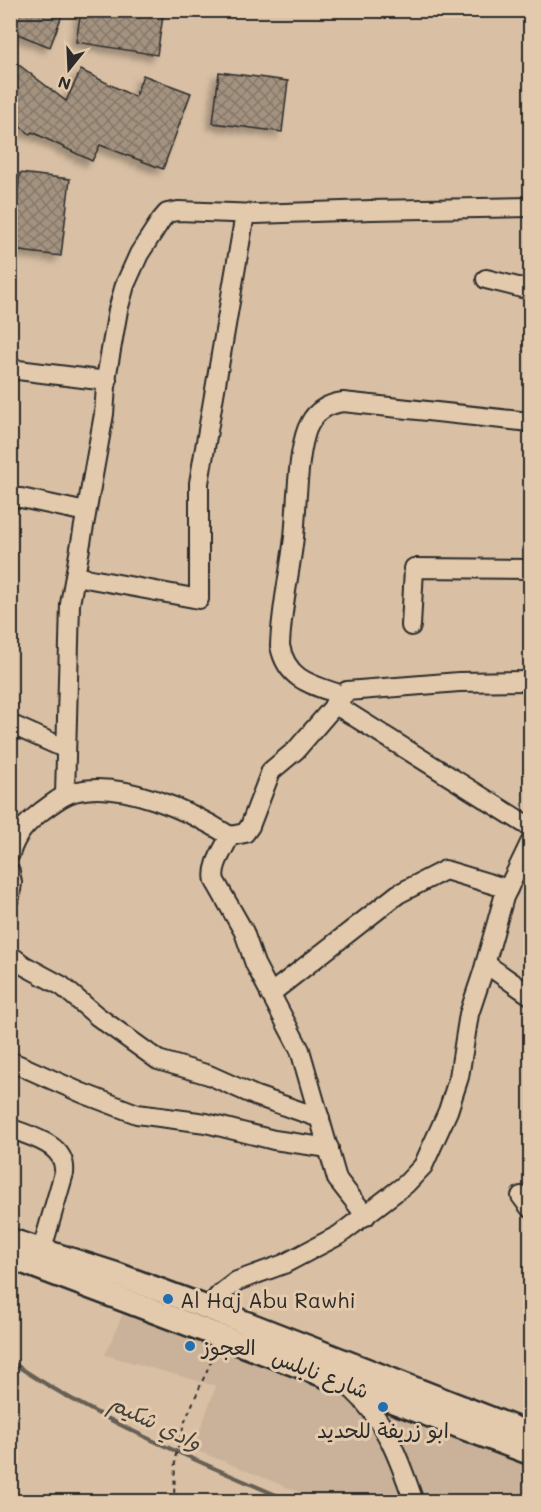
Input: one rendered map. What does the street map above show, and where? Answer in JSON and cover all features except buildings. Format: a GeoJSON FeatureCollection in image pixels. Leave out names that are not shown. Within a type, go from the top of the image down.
{"type":"FeatureCollection","features":[{"type":"Feature","properties":{"kind":"main road","name":"شارع نابلس"},"geometry":{"type":"LineString","coordinates":[[10,1240],[42,1249],[208,1308],[531,1434]]}},
{"type":"Feature","properties":{"kind":"main road","name":"شارع نابلس"},"geometry":{"type":"LineString","coordinates":[[10,1257],[531,1453]]}},
{"type":"Feature","properties":{"kind":"street"},"geometry":{"type":"LineString","coordinates":[[65,795],[70,604],[104,414],[106,381],[124,285],[139,254],[161,220],[167,213],[178,211],[245,214],[531,207]]}},
{"type":"Feature","properties":{"kind":"street"},"geometry":{"type":"LineString","coordinates":[[75,576],[200,599],[199,483],[245,214]]}},
{"type":"Feature","properties":{"kind":"street"},"geometry":{"type":"LineString","coordinates":[[486,279],[531,290]]}},
{"type":"Feature","properties":{"kind":"street"},"geometry":{"type":"LineString","coordinates":[[10,369],[106,381]]}},
{"type":"Feature","properties":{"kind":"street"},"geometry":{"type":"LineString","coordinates":[[531,422],[343,402],[327,406],[315,415],[304,438],[280,646],[285,662],[295,675],[338,699],[531,827]]}},
{"type":"Feature","properties":{"kind":"street"},"geometry":{"type":"LineString","coordinates":[[10,498],[21,498],[86,512]]}},
{"type":"Feature","properties":{"kind":"street"},"geometry":{"type":"LineString","coordinates":[[411,626],[414,568],[531,569]]}},
{"type":"Feature","properties":{"kind":"street"},"geometry":{"type":"LineString","coordinates":[[10,854],[22,828],[65,795],[92,790],[147,798],[185,811],[230,836],[245,833],[250,826],[271,771],[296,750],[338,699],[353,689],[459,682],[531,681]]}},
{"type":"Feature","properties":{"kind":"street"},"geometry":{"type":"LineString","coordinates":[[10,724],[66,749]]}},
{"type":"Feature","properties":{"kind":"street"},"geometry":{"type":"LineString","coordinates":[[230,836],[215,866],[214,881],[243,932],[255,964],[300,1050],[337,1179],[366,1216]]}},
{"type":"Feature","properties":{"kind":"street"},"geometry":{"type":"LineString","coordinates":[[208,1308],[220,1294],[237,1281],[262,1273],[307,1253],[339,1235],[406,1184],[423,1166],[436,1142],[459,1077],[469,1014],[508,889],[531,843]]}},
{"type":"Feature","properties":{"kind":"street"},"geometry":{"type":"LineString","coordinates":[[270,994],[398,894],[445,870],[508,889]]}},
{"type":"Feature","properties":{"kind":"street"},"geometry":{"type":"LineString","coordinates":[[10,872],[12,883],[10,897]]}},
{"type":"Feature","properties":{"kind":"street"},"geometry":{"type":"LineString","coordinates":[[10,955],[62,986],[97,1016],[158,1060],[209,1075],[256,1096],[320,1118]]}},
{"type":"Feature","properties":{"kind":"street"},"geometry":{"type":"LineString","coordinates":[[486,964],[531,995]]}},
{"type":"Feature","properties":{"kind":"street"},"geometry":{"type":"LineString","coordinates":[[10,1061],[82,1093],[137,1114],[206,1123],[274,1140],[329,1148]]}},
{"type":"Feature","properties":{"kind":"street"},"geometry":{"type":"LineString","coordinates":[[10,1128],[48,1144],[60,1154],[63,1160],[64,1173],[42,1249]]}},
{"type":"Feature","properties":{"kind":"street"},"geometry":{"type":"LineString","coordinates":[[345,1382],[364,1399],[374,1412],[398,1453]]}},
{"type":"Feature","properties":{"kind":"street"},"geometry":{"type":"LineString","coordinates":[[391,1400],[398,1453],[414,1502]]}},
{"type":"Feature","properties":{"kind":"path"},"geometry":{"type":"LineString","coordinates":[[174,1502],[175,1458],[185,1421],[208,1371],[221,1335]]}},
{"type":"Feature","properties":{"kind":"shaded area"},"geometry":{"type":"Polygon","coordinates":[[[127,1304],[530,1431],[530,1501],[321,1501],[193,1449],[216,1386],[105,1355],[127,1304]]]}},
{"type":"Feature","properties":{"kind":"waterway","name":"وادي شكيم"},"geometry":{"type":"LineString","coordinates":[[10,1361],[43,1383],[113,1421],[292,1502]]}},
{"type":"Feature","properties":{"kind":"place","name":"Al Haj Abu Rawhi"},"geometry":{"type":"Point","coordinates":[168,1299]}},
{"type":"Feature","properties":{"kind":"place","name":"العجوز"},"geometry":{"type":"Point","coordinates":[190,1346]}},
{"type":"Feature","properties":{"kind":"place","name":"ابو زريفة للحديد"},"geometry":{"type":"Point","coordinates":[383,1407]}}]}
